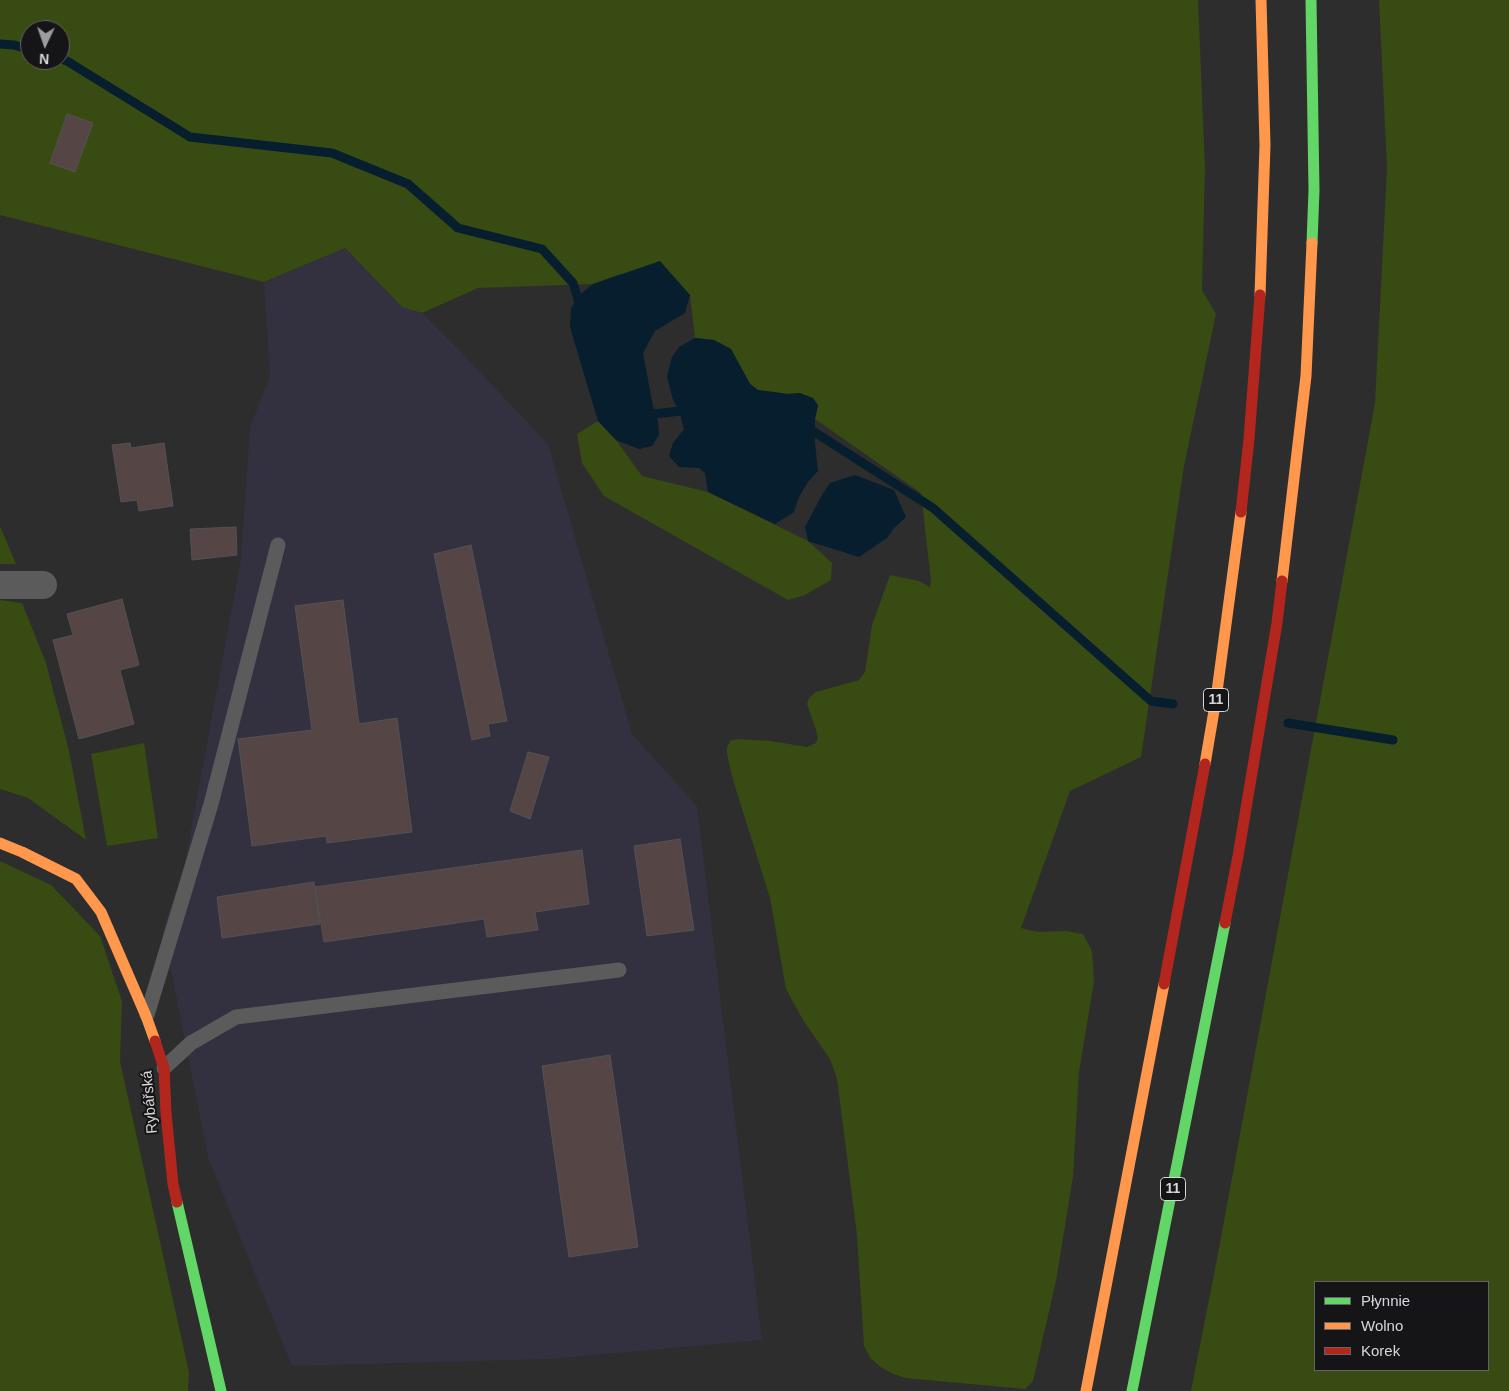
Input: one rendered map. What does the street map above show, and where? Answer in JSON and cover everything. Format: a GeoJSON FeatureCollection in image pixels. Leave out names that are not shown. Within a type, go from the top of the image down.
{"type":"FeatureCollection","features":[{"type":"Feature","properties":{"kind":"main road","name":"11"},"geometry":{"type":"LineString","coordinates":[[1086,1391],[1189,853],[1216,699],[1238,541],[1249,439],[1260,303],[1265,145],[1261,0]]}},
{"type":"Feature","properties":{"kind":"main road","name":"11"},"geometry":{"type":"LineString","coordinates":[[1132,1391],[1236,866],[1278,613],[1306,376],[1314,190],[1310,0]]}},
{"type":"Feature","properties":{"kind":"main road","name":"Rybářská"},"geometry":{"type":"LineString","coordinates":[[0,843],[76,879],[102,912],[146,1016],[164,1068],[173,1184],[221,1391]]}},
{"type":"Feature","properties":{"kind":"street"},"geometry":{"type":"LineString","coordinates":[[0,585],[43,585]]}},
{"type":"Feature","properties":{"kind":"lane"},"geometry":{"type":"LineString","coordinates":[[146,1016],[211,804],[278,545]]}},
{"type":"Feature","properties":{"kind":"lane"},"geometry":{"type":"LineString","coordinates":[[164,1068],[191,1043],[236,1017],[619,970]]}},
{"type":"Feature","properties":{"kind":"shaded area"},"geometry":{"type":"Polygon","coordinates":[[[345,248],[402,307],[422,313],[548,444],[632,734],[697,806],[762,1340],[549,1359],[292,1366],[208,1157],[163,929],[184,868],[241,559],[250,427],[270,376],[264,282],[345,248]]]}},
{"type":"Feature","properties":{"kind":"green space"},"geometry":{"type":"Polygon","coordinates":[[[0,0],[1198,0],[1205,168],[1202,290],[1216,314],[1184,466],[1141,757],[1070,791],[1021,928],[1038,932],[1066,931],[1083,934],[1092,951],[1094,981],[1079,1072],[1073,1177],[1056,1281],[1033,1381],[1025,1389],[905,1378],[882,1368],[871,1359],[864,1346],[857,1235],[837,1079],[830,1059],[803,1020],[786,989],[770,898],[733,780],[727,754],[730,741],[738,739],[771,741],[807,747],[816,743],[818,738],[807,704],[809,698],[816,692],[859,680],[865,672],[872,625],[890,575],[919,581],[930,587],[931,581],[921,493],[815,419],[818,406],[800,393],[788,394],[758,390],[750,384],[731,349],[714,340],[695,338],[690,295],[621,274],[593,284],[478,288],[422,313],[402,307],[345,248],[264,282],[0,215],[0,0]]]}},
{"type":"Feature","properties":{"kind":"green space"},"geometry":{"type":"Polygon","coordinates":[[[1379,0],[1509,0],[1509,1391],[1191,1391],[1217,1259],[1375,403],[1387,168],[1379,0]]]}},
{"type":"Feature","properties":{"kind":"green space"},"geometry":{"type":"Polygon","coordinates":[[[598,421],[616,440],[642,476],[708,492],[808,541],[832,563],[831,580],[805,595],[788,600],[604,496],[582,463],[577,434],[598,421]]]}},
{"type":"Feature","properties":{"kind":"green space"},"geometry":{"type":"Polygon","coordinates":[[[0,526],[16,564],[0,564],[0,526]]]}},
{"type":"Feature","properties":{"kind":"green space"},"geometry":{"type":"Polygon","coordinates":[[[0,600],[22,603],[46,663],[69,751],[86,840],[28,798],[0,789],[0,600]]]}},
{"type":"Feature","properties":{"kind":"green space"},"geometry":{"type":"Polygon","coordinates":[[[144,743],[158,838],[107,846],[91,754],[144,743]]]}},
{"type":"Feature","properties":{"kind":"green space"},"geometry":{"type":"Polygon","coordinates":[[[0,861],[51,885],[100,936],[122,1001],[120,1061],[189,1372],[188,1391],[0,1391],[0,861]]]}},
{"type":"Feature","properties":{"kind":"water"},"geometry":{"type":"Polygon","coordinates":[[[660,261],[690,295],[685,313],[655,331],[643,353],[653,406],[658,421],[659,435],[652,446],[639,449],[616,440],[598,421],[570,327],[571,308],[582,293],[593,284],[660,261]]]}},
{"type":"Feature","properties":{"kind":"water"},"geometry":{"type":"Polygon","coordinates":[[[695,338],[714,340],[731,349],[750,384],[758,390],[788,394],[800,393],[813,398],[818,405],[815,419],[815,443],[818,471],[808,482],[799,497],[794,512],[775,524],[708,492],[705,473],[699,468],[679,467],[669,456],[673,443],[684,429],[667,377],[672,357],[679,347],[695,338]]]}},
{"type":"Feature","properties":{"kind":"water"},"geometry":{"type":"Polygon","coordinates":[[[855,475],[894,490],[906,517],[894,528],[887,538],[859,557],[808,541],[805,527],[830,483],[855,475]]]}},
{"type":"Feature","properties":{"kind":"building"},"geometry":{"type":"Polygon","coordinates":[[[67,114],[93,123],[75,172],[50,163],[67,114]]]}},
{"type":"Feature","properties":{"kind":"building"},"geometry":{"type":"Polygon","coordinates":[[[130,443],[131,448],[164,443],[173,506],[139,511],[137,500],[121,502],[112,445],[130,443]]]}},
{"type":"Feature","properties":{"kind":"building"},"geometry":{"type":"Polygon","coordinates":[[[236,527],[237,555],[192,560],[190,529],[236,527]]]}},
{"type":"Feature","properties":{"kind":"building"},"geometry":{"type":"Polygon","coordinates":[[[471,545],[507,721],[488,724],[490,736],[472,740],[434,554],[471,545]]]}},
{"type":"Feature","properties":{"kind":"building"},"geometry":{"type":"Polygon","coordinates":[[[122,599],[139,665],[120,670],[134,724],[79,739],[53,640],[73,635],[67,614],[122,599]]]}},
{"type":"Feature","properties":{"kind":"building"},"geometry":{"type":"Polygon","coordinates":[[[343,600],[359,724],[397,718],[412,832],[327,843],[326,836],[252,846],[238,739],[312,730],[295,606],[343,600]]]}},
{"type":"Feature","properties":{"kind":"building"},"geometry":{"type":"Polygon","coordinates":[[[528,752],[549,757],[530,819],[510,811],[528,752]]]}},
{"type":"Feature","properties":{"kind":"building"},"geometry":{"type":"Polygon","coordinates":[[[680,839],[694,930],[647,936],[634,846],[680,839]]]}},
{"type":"Feature","properties":{"kind":"building"},"geometry":{"type":"Polygon","coordinates":[[[582,850],[589,904],[535,912],[538,930],[487,937],[484,919],[324,942],[315,887],[582,850]]]}},
{"type":"Feature","properties":{"kind":"building"},"geometry":{"type":"Polygon","coordinates":[[[314,882],[320,924],[222,938],[217,897],[314,882]]]}},
{"type":"Feature","properties":{"kind":"building"},"geometry":{"type":"Polygon","coordinates":[[[610,1055],[638,1247],[569,1257],[542,1066],[610,1055]]]}},
{"type":"Feature","properties":{"kind":"waterway"},"geometry":{"type":"LineString","coordinates":[[0,44],[20,47]]}},
{"type":"Feature","properties":{"kind":"waterway"},"geometry":{"type":"LineString","coordinates":[[70,63],[190,137],[332,153],[408,184],[458,228],[542,249],[573,283],[581,309]]}},
{"type":"Feature","properties":{"kind":"waterway"},"geometry":{"type":"LineString","coordinates":[[645,415],[689,410]]}},
{"type":"Feature","properties":{"kind":"waterway"},"geometry":{"type":"LineString","coordinates":[[805,426],[933,508],[1151,701],[1173,704]]}},
{"type":"Feature","properties":{"kind":"waterway"},"geometry":{"type":"LineString","coordinates":[[1288,723],[1393,740]]}},
{"type":"Feature","properties":{"kind":"traffic: fast"},"geometry":{"type":"LineString","coordinates":[[1311,0],[1314,190],[1312,243]]}},
{"type":"Feature","properties":{"kind":"traffic: fast"},"geometry":{"type":"LineString","coordinates":[[1132,1391],[1225,923]]}},
{"type":"Feature","properties":{"kind":"traffic: fast"},"geometry":{"type":"LineString","coordinates":[[177,1202],[221,1391]]}},
{"type":"Feature","properties":{"kind":"traffic: slow"},"geometry":{"type":"LineString","coordinates":[[1260,295],[1265,145],[1261,0]]}},
{"type":"Feature","properties":{"kind":"traffic: slow"},"geometry":{"type":"LineString","coordinates":[[1282,581],[1306,376],[1312,243]]}},
{"type":"Feature","properties":{"kind":"traffic: slow"},"geometry":{"type":"LineString","coordinates":[[1205,764],[1216,699],[1241,512]]}},
{"type":"Feature","properties":{"kind":"traffic: slow"},"geometry":{"type":"LineString","coordinates":[[0,843],[76,879],[101,912],[155,1041]]}},
{"type":"Feature","properties":{"kind":"traffic: slow"},"geometry":{"type":"LineString","coordinates":[[1086,1391],[1164,984]]}},
{"type":"Feature","properties":{"kind":"traffic: jam"},"geometry":{"type":"LineString","coordinates":[[1241,512],[1249,439],[1260,295]]}},
{"type":"Feature","properties":{"kind":"traffic: jam"},"geometry":{"type":"LineString","coordinates":[[1225,923],[1277,623],[1282,581]]}},
{"type":"Feature","properties":{"kind":"traffic: jam"},"geometry":{"type":"LineString","coordinates":[[1164,984],[1205,764]]}},
{"type":"Feature","properties":{"kind":"traffic: jam"},"geometry":{"type":"LineString","coordinates":[[155,1041],[164,1068],[166,1113],[173,1184],[177,1202]]}}]}
